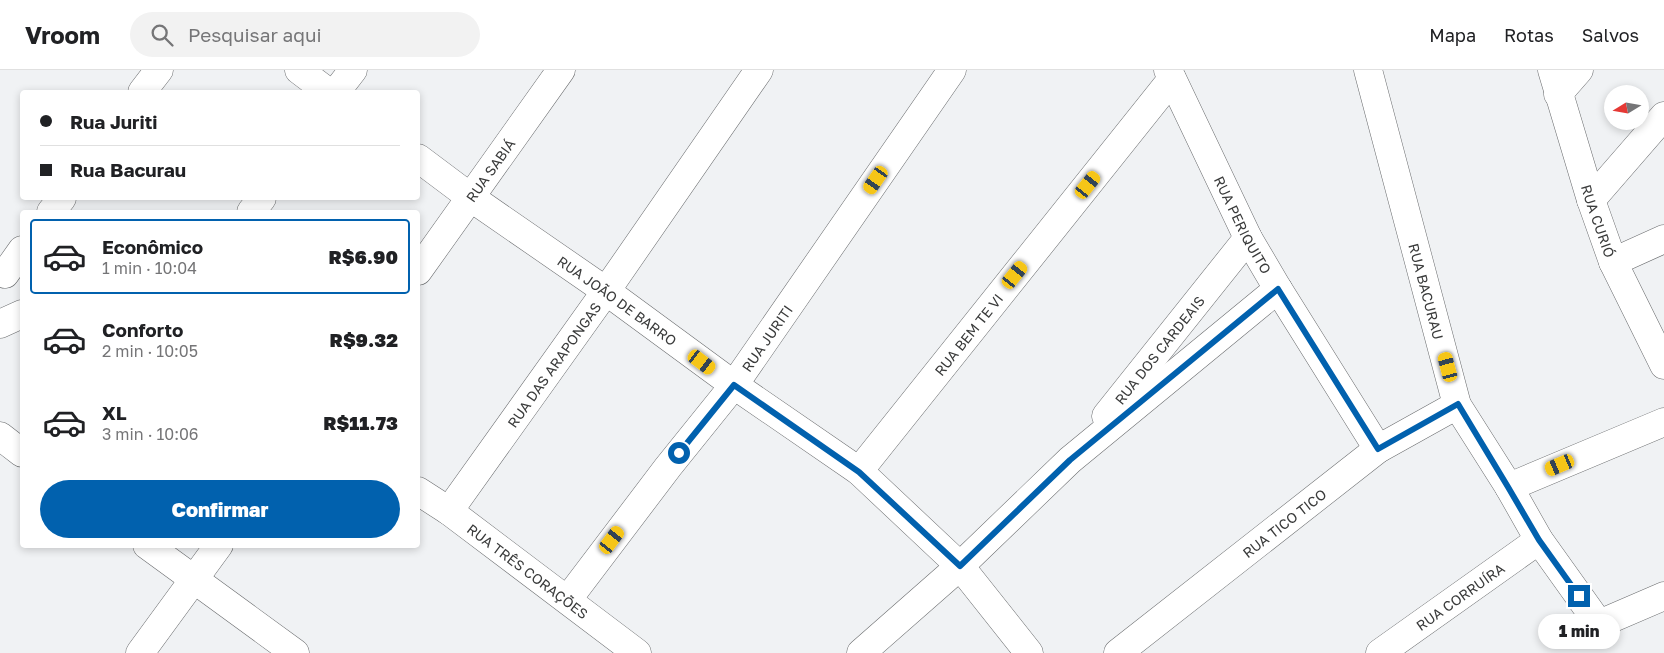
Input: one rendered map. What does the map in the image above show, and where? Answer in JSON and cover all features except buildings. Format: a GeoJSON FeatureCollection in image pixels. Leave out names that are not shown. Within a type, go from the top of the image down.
{"type":"FeatureCollection","features":[{"type":"Feature","properties":{"kind":"street"},"geometry":{"type":"LineString","coordinates":[[144,90],[159,70]]}},
{"type":"Feature","properties":{"kind":"street"},"geometry":{"type":"LineString","coordinates":[[299,70],[325,90]]}},
{"type":"Feature","properties":{"kind":"street"},"geometry":{"type":"LineString","coordinates":[[337,90],[352,70]]}},
{"type":"Feature","properties":{"kind":"street","name":"RUA SABIÁ"},"geometry":{"type":"LineString","coordinates":[[420,268],[561,70]]}},
{"type":"Feature","properties":{"kind":"street","name":"RUA DAS ARAPONGAS"},"geometry":{"type":"LineString","coordinates":[[449,511],[606,291],[759,70]]}},
{"type":"Feature","properties":{"kind":"street","name":"RUA JURITI"},"geometry":{"type":"LineString","coordinates":[[568,599],[668,466],[734,385],[952,70]]}},
{"type":"Feature","properties":{"kind":"street","name":"RUA BACURAU"},"geometry":{"type":"LineString","coordinates":[[1368,70],[1458,404],[1539,540],[1599,624],[1664,596]]}},
{"type":"Feature","properties":{"kind":"street"},"geometry":{"type":"LineString","coordinates":[[1555,82],[1578,70]]}},
{"type":"Feature","properties":{"kind":"street","name":"RUA PERIQUITO"},"geometry":{"type":"LineString","coordinates":[[1170,75],[1248,238],[1378,449]]}},
{"type":"Feature","properties":{"kind":"street","name":"RUA BEM TE VI"},"geometry":{"type":"LineString","coordinates":[[859,472],[1170,75]]}},
{"type":"Feature","properties":{"kind":"street","name":"RUA CURIÓ"},"geometry":{"type":"LineString","coordinates":[[1555,82],[1591,200],[1613,262],[1664,365]]}},
{"type":"Feature","properties":{"kind":"street"},"geometry":{"type":"LineString","coordinates":[[1591,200],[1664,116]]}},
{"type":"Feature","properties":{"kind":"street","name":"RUA JOÃO DE BARRO"},"geometry":{"type":"LineString","coordinates":[[420,160],[470,197],[606,291],[734,385],[859,472],[960,566],[1029,653]]}},
{"type":"Feature","properties":{"kind":"street"},"geometry":{"type":"LineString","coordinates":[[53,210],[60,200]]}},
{"type":"Feature","properties":{"kind":"street"},"geometry":{"type":"LineString","coordinates":[[253,210],[260,200]]}},
{"type":"Feature","properties":{"kind":"street","name":"RUA DOS CARDEAIS"},"geometry":{"type":"LineString","coordinates":[[1070,460],[1248,238]]}},
{"type":"Feature","properties":{"kind":"street"},"geometry":{"type":"LineString","coordinates":[[1613,262],[1664,239]]}},
{"type":"Feature","properties":{"kind":"street"},"geometry":{"type":"LineString","coordinates":[[9,277],[20,254]]}},
{"type":"Feature","properties":{"kind":"street","name":"RUA DOS CARDEAIS"},"geometry":{"type":"LineString","coordinates":[[861,653],[960,566],[1070,460],[1278,289]]}},
{"type":"Feature","properties":{"kind":"street"},"geometry":{"type":"LineString","coordinates":[[0,324],[20,315]]}},
{"type":"Feature","properties":{"kind":"street","name":"RUA TICO TICO"},"geometry":{"type":"LineString","coordinates":[[1118,653],[1378,449],[1458,404]]}},
{"type":"Feature","properties":{"kind":"street"},"geometry":{"type":"LineString","coordinates":[[1508,487],[1664,422]]}},
{"type":"Feature","properties":{"kind":"street"},"geometry":{"type":"LineString","coordinates":[[0,436],[20,451]]}},
{"type":"Feature","properties":{"kind":"street","name":"RUA TRÊS CORAÇÕES"},"geometry":{"type":"LineString","coordinates":[[420,492],[449,511],[568,599],[637,653]]}},
{"type":"Feature","properties":{"kind":"street","name":"RUA CORRUÍRA"},"geometry":{"type":"LineString","coordinates":[[1380,653],[1539,540]]}},
{"type":"Feature","properties":{"kind":"street"},"geometry":{"type":"LineString","coordinates":[[151,548],[295,653]]}},
{"type":"Feature","properties":{"kind":"street"},"geometry":{"type":"LineString","coordinates":[[140,653],[217,548]]}},
{"type":"Feature","properties":{"kind":"route"},"geometry":{"type":"LineString","coordinates":[[679,453],[734,385],[859,472],[960,566],[1070,460],[1278,289],[1378,449],[1458,404],[1539,540],[1579,596]]}}]}
